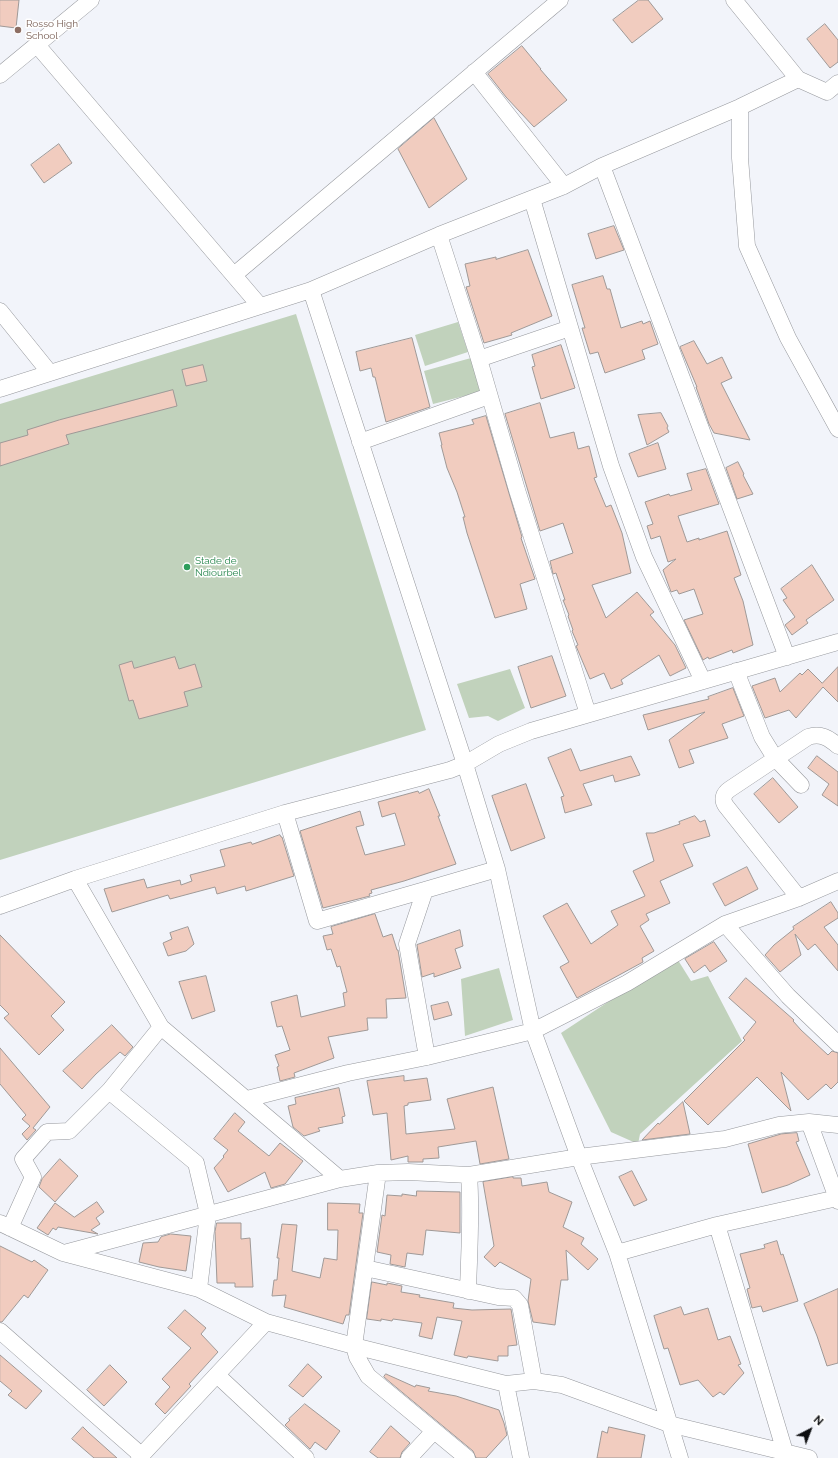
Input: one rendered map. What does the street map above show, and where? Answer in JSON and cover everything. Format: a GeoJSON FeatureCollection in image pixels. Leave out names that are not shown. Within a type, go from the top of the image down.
{"type":"FeatureCollection","features":[{"type":"Feature","properties":{"kind":"street"},"geometry":{"type":"LineString","coordinates":[[0,75],[91,0]]}},
{"type":"Feature","properties":{"kind":"street"},"geometry":{"type":"LineString","coordinates":[[234,275],[560,0]]}},
{"type":"Feature","properties":{"kind":"street"},"geometry":{"type":"LineString","coordinates":[[734,0],[798,79],[827,92],[838,83]]}},
{"type":"Feature","properties":{"kind":"street"},"geometry":{"type":"LineString","coordinates":[[37,45],[260,306]]}},
{"type":"Feature","properties":{"kind":"street"},"geometry":{"type":"LineString","coordinates":[[474,72],[564,186]]}},
{"type":"Feature","properties":{"kind":"street"},"geometry":{"type":"LineString","coordinates":[[0,389],[311,290],[439,235],[564,186],[602,166],[740,107],[798,79]]}},
{"type":"Feature","properties":{"kind":"street"},"geometry":{"type":"LineString","coordinates":[[740,107],[740,158],[747,246],[788,338],[838,429]]}},
{"type":"Feature","properties":{"kind":"street"},"geometry":{"type":"LineString","coordinates":[[602,166],[786,657]]}},
{"type":"Feature","properties":{"kind":"street"},"geometry":{"type":"LineString","coordinates":[[532,199],[611,466],[644,557],[703,681]]}},
{"type":"Feature","properties":{"kind":"street"},"geometry":{"type":"LineString","coordinates":[[439,235],[479,359],[517,490],[588,714]]}},
{"type":"Feature","properties":{"kind":"street"},"geometry":{"type":"LineString","coordinates":[[311,290],[498,869],[533,1030],[579,1157],[617,1252],[680,1458]]}},
{"type":"Feature","properties":{"kind":"street"},"geometry":{"type":"LineString","coordinates":[[0,311],[50,373]]}},
{"type":"Feature","properties":{"kind":"street"},"geometry":{"type":"LineString","coordinates":[[479,359],[570,328]]}},
{"type":"Feature","properties":{"kind":"street"},"geometry":{"type":"LineString","coordinates":[[360,442],[489,396]]}},
{"type":"Feature","properties":{"kind":"street"},"geometry":{"type":"LineString","coordinates":[[0,906],[75,879],[285,813],[434,775],[465,764],[514,737],[588,714],[838,642]]}},
{"type":"Feature","properties":{"kind":"street"},"geometry":{"type":"LineString","coordinates":[[736,671],[762,738],[775,758],[801,786]]}},
{"type":"Feature","properties":{"kind":"street"},"geometry":{"type":"LineString","coordinates":[[799,898],[726,806],[723,800],[727,791],[775,758],[813,736],[818,735],[827,738],[838,746]]}},
{"type":"Feature","properties":{"kind":"street"},"geometry":{"type":"LineString","coordinates":[[285,813],[317,921],[498,869]]}},
{"type":"Feature","properties":{"kind":"street"},"geometry":{"type":"LineString","coordinates":[[75,879],[161,1027],[340,1179]]}},
{"type":"Feature","properties":{"kind":"street"},"geometry":{"type":"LineString","coordinates":[[247,1100],[348,1073],[427,1057],[533,1030],[627,983],[725,924],[799,898],[838,881]]}},
{"type":"Feature","properties":{"kind":"street"},"geometry":{"type":"LineString","coordinates":[[425,890],[407,944],[427,1057]]}},
{"type":"Feature","properties":{"kind":"street"},"geometry":{"type":"LineString","coordinates":[[725,924],[788,996],[838,1044]]}},
{"type":"Feature","properties":{"kind":"street"},"geometry":{"type":"LineString","coordinates":[[161,1027],[109,1091],[69,1131],[47,1132],[23,1160],[33,1176],[5,1226],[63,1253],[199,1289],[266,1322],[354,1346],[506,1384],[534,1381],[562,1385],[669,1424],[809,1458]]}},
{"type":"Feature","properties":{"kind":"street"},"geometry":{"type":"LineString","coordinates":[[109,1091],[196,1163],[208,1214],[199,1289]]}},
{"type":"Feature","properties":{"kind":"street"},"geometry":{"type":"LineString","coordinates":[[617,1252],[717,1225],[838,1199],[809,1122]]}},
{"type":"Feature","properties":{"kind":"street"},"geometry":{"type":"LineString","coordinates":[[63,1253],[340,1179],[378,1173],[408,1172],[469,1175],[579,1157],[674,1144],[725,1139],[779,1126],[809,1122],[838,1125]]}},
{"type":"Feature","properties":{"kind":"street"},"geometry":{"type":"LineString","coordinates":[[378,1173],[354,1346],[361,1367],[368,1376],[467,1458]]}},
{"type":"Feature","properties":{"kind":"street"},"geometry":{"type":"LineString","coordinates":[[468,1291],[471,1200],[469,1175]]}},
{"type":"Feature","properties":{"kind":"street"},"geometry":{"type":"LineString","coordinates":[[717,1225],[785,1452]]}},
{"type":"Feature","properties":{"kind":"street"},"geometry":{"type":"LineString","coordinates":[[365,1268],[468,1291],[498,1297],[514,1298],[520,1305],[534,1381]]}},
{"type":"Feature","properties":{"kind":"street"},"geometry":{"type":"LineString","coordinates":[[0,1330],[140,1457],[266,1322]]}},
{"type":"Feature","properties":{"kind":"street"},"geometry":{"type":"LineString","coordinates":[[216,1375],[306,1458]]}},
{"type":"Feature","properties":{"kind":"street"},"geometry":{"type":"LineString","coordinates":[[506,1384],[521,1458]]}},
{"type":"Feature","properties":{"kind":"street"},"geometry":{"type":"LineString","coordinates":[[409,1458],[434,1431]]}},
{"type":"Feature","properties":{"kind":"green space","name":"Stade de Ndiourbel"},"geometry":{"type":"Polygon","coordinates":[[[296,314],[426,730],[0,860],[0,404],[296,314]]]}},
{"type":"Feature","properties":{"kind":"green space"},"geometry":{"type":"Polygon","coordinates":[[[458,322],[468,352],[425,366],[415,335],[458,322]]]}},
{"type":"Feature","properties":{"kind":"green space"},"geometry":{"type":"Polygon","coordinates":[[[471,358],[480,392],[433,404],[424,371],[471,358]]]}},
{"type":"Feature","properties":{"kind":"green space"},"geometry":{"type":"Polygon","coordinates":[[[510,669],[525,708],[498,721],[488,716],[469,718],[457,684],[510,669]]]}},
{"type":"Feature","properties":{"kind":"green space"},"geometry":{"type":"Polygon","coordinates":[[[676,957],[691,981],[708,976],[742,1041],[640,1134],[638,1144],[611,1132],[561,1033],[676,957]]]}},
{"type":"Feature","properties":{"kind":"green space"},"geometry":{"type":"Polygon","coordinates":[[[499,968],[513,1020],[465,1036],[461,979],[499,968]]]}},
{"type":"Feature","properties":{"kind":"building"},"geometry":{"type":"Polygon","coordinates":[[[0,0],[19,0],[16,28],[0,26],[0,0]]]}},
{"type":"Feature","properties":{"kind":"building"},"geometry":{"type":"Polygon","coordinates":[[[639,0],[648,0],[663,19],[632,43],[613,20],[639,0]]]}},
{"type":"Feature","properties":{"kind":"building"},"geometry":{"type":"Polygon","coordinates":[[[825,24],[838,40],[838,62],[830,68],[807,39],[825,24]]]}},
{"type":"Feature","properties":{"kind":"building"},"geometry":{"type":"Polygon","coordinates":[[[522,46],[567,100],[534,127],[506,97],[488,74],[522,46]]]}},
{"type":"Feature","properties":{"kind":"building"},"geometry":{"type":"Polygon","coordinates":[[[434,118],[467,179],[429,208],[398,149],[434,118]]]}},
{"type":"Feature","properties":{"kind":"building"},"geometry":{"type":"Polygon","coordinates":[[[59,144],[72,163],[44,183],[31,165],[59,144]]]}},
{"type":"Feature","properties":{"kind":"building"},"geometry":{"type":"Polygon","coordinates":[[[614,226],[624,250],[596,259],[588,234],[614,226]]]}},
{"type":"Feature","properties":{"kind":"building"},"geometry":{"type":"Polygon","coordinates":[[[528,250],[552,316],[511,333],[512,335],[484,343],[466,287],[470,286],[465,264],[496,257],[496,259],[528,250]]]}},
{"type":"Feature","properties":{"kind":"building"},"geometry":{"type":"Polygon","coordinates":[[[603,276],[607,289],[610,289],[621,328],[642,321],[643,324],[650,321],[658,344],[642,350],[645,359],[605,373],[598,352],[590,354],[582,328],[585,328],[572,285],[603,276]]]}},
{"type":"Feature","properties":{"kind":"building"},"geometry":{"type":"Polygon","coordinates":[[[412,338],[430,407],[386,422],[375,377],[373,377],[371,368],[360,371],[356,352],[412,338]]]}},
{"type":"Feature","properties":{"kind":"building"},"geometry":{"type":"Polygon","coordinates":[[[694,341],[707,364],[722,357],[732,378],[721,383],[750,440],[714,433],[709,424],[697,387],[680,347],[694,341]]]}},
{"type":"Feature","properties":{"kind":"building"},"geometry":{"type":"Polygon","coordinates":[[[561,345],[575,388],[541,399],[532,367],[535,366],[532,355],[561,345]]]}},
{"type":"Feature","properties":{"kind":"building"},"geometry":{"type":"Polygon","coordinates":[[[203,365],[207,381],[186,386],[182,370],[203,365]]]}},
{"type":"Feature","properties":{"kind":"building"},"geometry":{"type":"Polygon","coordinates":[[[173,390],[177,406],[66,435],[69,444],[0,466],[0,443],[28,435],[27,430],[173,390]]]}},
{"type":"Feature","properties":{"kind":"building"},"geometry":{"type":"Polygon","coordinates":[[[540,403],[550,438],[574,432],[578,449],[589,446],[597,477],[594,478],[606,507],[611,505],[622,533],[631,573],[592,585],[606,618],[637,592],[654,612],[650,615],[675,645],[686,668],[670,676],[659,655],[621,680],[623,684],[611,689],[604,673],[590,679],[576,646],[578,645],[572,631],[569,615],[563,600],[565,600],[556,573],[553,574],[550,561],[573,553],[563,523],[540,531],[505,414],[540,403]]]}},
{"type":"Feature","properties":{"kind":"building"},"geometry":{"type":"Polygon","coordinates":[[[661,413],[668,426],[667,428],[669,432],[647,445],[638,415],[661,413]]]}},
{"type":"Feature","properties":{"kind":"building"},"geometry":{"type":"Polygon","coordinates":[[[486,416],[522,537],[521,538],[535,579],[520,584],[527,609],[495,618],[467,533],[463,517],[465,517],[457,492],[447,468],[439,433],[474,424],[472,420],[486,416]]]}},
{"type":"Feature","properties":{"kind":"building"},"geometry":{"type":"Polygon","coordinates":[[[658,443],[666,469],[638,477],[629,454],[658,443]]]}},
{"type":"Feature","properties":{"kind":"building"},"geometry":{"type":"Polygon","coordinates":[[[738,462],[753,494],[737,499],[726,468],[738,462]]]}},
{"type":"Feature","properties":{"kind":"building"},"geometry":{"type":"Polygon","coordinates":[[[706,469],[719,504],[678,516],[687,542],[699,538],[699,540],[727,531],[741,575],[734,578],[743,601],[753,645],[733,653],[732,650],[709,659],[708,657],[703,660],[684,620],[703,614],[694,589],[679,594],[677,590],[671,592],[663,570],[676,559],[668,562],[660,536],[651,539],[647,526],[653,524],[645,502],[669,494],[670,496],[692,490],[687,474],[706,469]]]}},
{"type":"Feature","properties":{"kind":"building"},"geometry":{"type":"Polygon","coordinates":[[[812,565],[834,600],[806,620],[808,623],[792,635],[785,625],[795,617],[783,600],[787,598],[781,589],[812,565]]]}},
{"type":"Feature","properties":{"kind":"building"},"geometry":{"type":"Polygon","coordinates":[[[552,656],[566,696],[531,708],[518,667],[552,656]]]}},
{"type":"Feature","properties":{"kind":"building"},"geometry":{"type":"Polygon","coordinates":[[[175,657],[179,669],[195,664],[202,687],[184,692],[188,706],[139,719],[133,700],[129,701],[119,665],[132,661],[134,668],[175,657]]]}},
{"type":"Feature","properties":{"kind":"building"},"geometry":{"type":"Polygon","coordinates":[[[838,667],[838,702],[823,687],[796,718],[789,710],[765,718],[752,686],[775,678],[780,692],[800,673],[802,675],[808,669],[822,683],[838,667]]]}},
{"type":"Feature","properties":{"kind":"building"},"geometry":{"type":"Polygon","coordinates":[[[733,688],[744,716],[722,724],[728,738],[689,750],[694,763],[679,768],[669,740],[705,712],[648,730],[643,715],[709,699],[708,697],[733,688]]]}},
{"type":"Feature","properties":{"kind":"building"},"geometry":{"type":"Polygon","coordinates":[[[571,749],[580,771],[631,756],[640,775],[615,782],[613,775],[583,784],[592,805],[565,813],[561,797],[564,796],[548,758],[571,749]]]}},
{"type":"Feature","properties":{"kind":"building"},"geometry":{"type":"Polygon","coordinates":[[[817,756],[838,772],[838,806],[822,795],[829,784],[808,768],[817,756]]]}},
{"type":"Feature","properties":{"kind":"building"},"geometry":{"type":"Polygon","coordinates":[[[773,778],[798,807],[779,823],[754,794],[773,778]]]}},
{"type":"Feature","properties":{"kind":"building"},"geometry":{"type":"Polygon","coordinates":[[[526,784],[545,838],[511,851],[492,796],[526,784]]]}},
{"type":"Feature","properties":{"kind":"building"},"geometry":{"type":"Polygon","coordinates":[[[429,789],[440,816],[438,816],[456,864],[371,890],[372,893],[369,894],[370,896],[323,908],[300,831],[360,811],[364,825],[356,827],[365,855],[405,845],[395,813],[382,817],[378,802],[418,791],[419,793],[429,789]]]}},
{"type":"Feature","properties":{"kind":"building"},"geometry":{"type":"Polygon","coordinates":[[[695,816],[700,822],[705,820],[710,836],[683,844],[693,866],[660,881],[670,903],[646,914],[649,920],[640,926],[654,951],[642,958],[643,962],[577,998],[560,967],[569,962],[543,916],[567,903],[591,944],[618,925],[611,911],[645,896],[633,871],[654,861],[646,833],[654,833],[680,824],[679,822],[695,816]]]}},
{"type":"Feature","properties":{"kind":"building"},"geometry":{"type":"Polygon","coordinates":[[[280,835],[282,837],[294,876],[246,891],[245,886],[217,894],[215,887],[170,899],[168,895],[112,912],[104,889],[144,879],[147,888],[180,880],[181,885],[192,881],[190,875],[225,866],[220,850],[251,842],[252,844],[280,835]]]}},
{"type":"Feature","properties":{"kind":"building"},"geometry":{"type":"Polygon","coordinates":[[[747,867],[758,889],[725,906],[713,884],[747,867]]]}},
{"type":"Feature","properties":{"kind":"building"},"geometry":{"type":"Polygon","coordinates":[[[831,902],[838,913],[838,918],[824,927],[838,945],[838,971],[815,944],[808,950],[795,934],[801,955],[780,972],[765,955],[774,945],[794,929],[793,927],[831,902]]]}},
{"type":"Feature","properties":{"kind":"building"},"geometry":{"type":"Polygon","coordinates":[[[375,914],[383,937],[392,934],[398,950],[406,998],[386,999],[387,1018],[367,1018],[368,1030],[328,1037],[334,1058],[294,1073],[295,1077],[280,1081],[277,1067],[279,1066],[275,1055],[290,1050],[282,1026],[277,1027],[271,1002],[297,995],[301,1017],[345,1006],[343,993],[347,992],[340,966],[337,967],[331,949],[327,950],[323,936],[333,934],[331,927],[375,914]]]}},
{"type":"Feature","properties":{"kind":"building"},"geometry":{"type":"Polygon","coordinates":[[[188,927],[194,944],[186,951],[168,956],[163,943],[172,939],[170,933],[188,927]]]}},
{"type":"Feature","properties":{"kind":"building"},"geometry":{"type":"Polygon","coordinates":[[[460,930],[463,946],[455,949],[461,968],[434,977],[434,973],[422,977],[417,945],[460,930]]]}},
{"type":"Feature","properties":{"kind":"building"},"geometry":{"type":"Polygon","coordinates":[[[0,935],[65,1002],[51,1016],[64,1030],[39,1055],[4,1018],[9,1014],[0,1005],[0,935]]]}},
{"type":"Feature","properties":{"kind":"building"},"geometry":{"type":"Polygon","coordinates":[[[714,942],[727,961],[710,972],[705,965],[694,973],[685,959],[714,942]]]}},
{"type":"Feature","properties":{"kind":"building"},"geometry":{"type":"Polygon","coordinates":[[[206,976],[215,1011],[192,1019],[179,982],[206,976]]]}},
{"type":"Feature","properties":{"kind":"building"},"geometry":{"type":"Polygon","coordinates":[[[746,978],[794,1020],[793,1021],[801,1030],[828,1055],[832,1051],[838,1053],[838,1082],[831,1089],[826,1084],[808,1100],[781,1072],[791,1111],[757,1077],[708,1125],[684,1101],[745,1040],[743,1038],[756,1022],[729,998],[746,978]]]}},
{"type":"Feature","properties":{"kind":"building"},"geometry":{"type":"Polygon","coordinates":[[[448,1002],[452,1015],[434,1020],[431,1006],[448,1002]]]}},
{"type":"Feature","properties":{"kind":"building"},"geometry":{"type":"Polygon","coordinates":[[[112,1025],[133,1047],[125,1056],[120,1052],[82,1089],[63,1071],[112,1025]]]}},
{"type":"Feature","properties":{"kind":"building"},"geometry":{"type":"Polygon","coordinates":[[[0,1048],[50,1107],[33,1128],[36,1130],[27,1140],[22,1134],[30,1126],[22,1119],[26,1115],[0,1084],[0,1048]]]}},
{"type":"Feature","properties":{"kind":"building"},"geometry":{"type":"Polygon","coordinates":[[[404,1076],[404,1081],[427,1078],[431,1100],[408,1103],[408,1105],[404,1106],[406,1134],[455,1129],[447,1099],[493,1087],[509,1159],[480,1164],[476,1141],[438,1147],[439,1158],[423,1159],[423,1162],[408,1162],[408,1156],[391,1160],[387,1113],[373,1115],[367,1081],[404,1076]]]}},
{"type":"Feature","properties":{"kind":"building"},"geometry":{"type":"Polygon","coordinates":[[[339,1088],[345,1116],[342,1117],[343,1123],[318,1128],[320,1131],[304,1136],[293,1127],[288,1106],[296,1104],[295,1098],[339,1088]]]}},
{"type":"Feature","properties":{"kind":"building"},"geometry":{"type":"Polygon","coordinates":[[[683,1102],[690,1134],[642,1140],[658,1123],[659,1124],[683,1102]]]}},
{"type":"Feature","properties":{"kind":"building"},"geometry":{"type":"Polygon","coordinates":[[[235,1113],[245,1122],[238,1131],[269,1156],[280,1143],[303,1161],[285,1184],[271,1188],[265,1172],[228,1192],[214,1168],[228,1150],[214,1139],[235,1113]]]}},
{"type":"Feature","properties":{"kind":"building"},"geometry":{"type":"Polygon","coordinates":[[[797,1133],[799,1141],[796,1142],[810,1175],[788,1185],[762,1193],[748,1144],[781,1134],[797,1133]]]}},
{"type":"Feature","properties":{"kind":"building"},"geometry":{"type":"Polygon","coordinates":[[[60,1159],[78,1176],[55,1202],[39,1187],[42,1179],[60,1159]]]}},
{"type":"Feature","properties":{"kind":"building"},"geometry":{"type":"Polygon","coordinates":[[[632,1171],[647,1200],[634,1206],[619,1177],[632,1171]]]}},
{"type":"Feature","properties":{"kind":"building"},"geometry":{"type":"Polygon","coordinates":[[[513,1177],[521,1178],[522,1186],[547,1182],[549,1192],[572,1202],[563,1227],[584,1238],[581,1244],[598,1259],[588,1270],[566,1250],[568,1280],[561,1280],[555,1325],[533,1322],[528,1301],[531,1279],[500,1262],[495,1267],[484,1257],[494,1246],[483,1182],[513,1177]]]}},
{"type":"Feature","properties":{"kind":"building"},"geometry":{"type":"Polygon","coordinates":[[[417,1191],[460,1192],[460,1233],[426,1230],[423,1255],[407,1253],[405,1267],[390,1264],[391,1255],[377,1252],[382,1215],[385,1216],[387,1195],[402,1196],[402,1194],[416,1196],[417,1191]]]}},
{"type":"Feature","properties":{"kind":"building"},"geometry":{"type":"Polygon","coordinates":[[[97,1202],[104,1212],[96,1218],[100,1224],[91,1230],[98,1234],[58,1227],[56,1230],[53,1228],[48,1235],[37,1228],[55,1203],[74,1217],[97,1202]]]}},
{"type":"Feature","properties":{"kind":"building"},"geometry":{"type":"Polygon","coordinates":[[[328,1203],[360,1204],[359,1213],[363,1213],[349,1315],[346,1315],[343,1324],[284,1307],[286,1295],[272,1296],[274,1280],[277,1280],[279,1258],[277,1258],[282,1224],[297,1225],[292,1271],[320,1278],[324,1258],[337,1260],[338,1230],[328,1230],[328,1203]]]}},
{"type":"Feature","properties":{"kind":"building"},"geometry":{"type":"Polygon","coordinates":[[[217,1223],[241,1223],[241,1239],[250,1238],[253,1287],[235,1287],[235,1283],[217,1283],[215,1232],[217,1223]]]}},
{"type":"Feature","properties":{"kind":"building"},"geometry":{"type":"Polygon","coordinates":[[[171,1234],[191,1236],[186,1271],[139,1262],[143,1243],[158,1242],[161,1237],[171,1234]]]}},
{"type":"Feature","properties":{"kind":"building"},"geometry":{"type":"Polygon","coordinates":[[[777,1241],[781,1255],[783,1254],[798,1301],[763,1312],[761,1306],[752,1308],[747,1289],[750,1288],[740,1254],[765,1248],[764,1245],[777,1241]]]}},
{"type":"Feature","properties":{"kind":"building"},"geometry":{"type":"Polygon","coordinates":[[[0,1246],[32,1262],[34,1260],[48,1270],[28,1298],[24,1295],[2,1322],[0,1322],[0,1246]]]}},
{"type":"Feature","properties":{"kind":"building"},"geometry":{"type":"Polygon","coordinates":[[[372,1282],[402,1286],[401,1292],[420,1295],[419,1297],[454,1303],[453,1308],[472,1310],[511,1309],[517,1345],[508,1346],[508,1356],[498,1356],[498,1361],[468,1356],[467,1358],[454,1355],[462,1321],[437,1317],[432,1339],[419,1336],[422,1323],[393,1319],[392,1321],[381,1319],[381,1321],[367,1319],[372,1282]]]}},
{"type":"Feature","properties":{"kind":"building"},"geometry":{"type":"Polygon","coordinates":[[[838,1289],[838,1363],[827,1366],[804,1304],[838,1289]]]}},
{"type":"Feature","properties":{"kind":"building"},"geometry":{"type":"Polygon","coordinates":[[[681,1307],[684,1315],[708,1308],[718,1340],[730,1336],[741,1364],[738,1365],[744,1373],[724,1395],[720,1392],[713,1397],[698,1380],[680,1385],[668,1348],[664,1349],[654,1316],[681,1307]]]}},
{"type":"Feature","properties":{"kind":"building"},"geometry":{"type":"Polygon","coordinates":[[[185,1310],[206,1328],[201,1334],[218,1352],[189,1384],[191,1386],[165,1414],[155,1404],[170,1387],[162,1379],[191,1348],[168,1328],[185,1310]]]}},
{"type":"Feature","properties":{"kind":"building"},"geometry":{"type":"Polygon","coordinates":[[[0,1355],[42,1391],[26,1409],[8,1395],[12,1391],[0,1381],[0,1355]]]}},
{"type":"Feature","properties":{"kind":"building"},"geometry":{"type":"Polygon","coordinates":[[[308,1364],[322,1377],[303,1397],[289,1386],[308,1364]]]}},
{"type":"Feature","properties":{"kind":"building"},"geometry":{"type":"Polygon","coordinates":[[[110,1365],[127,1382],[104,1406],[87,1390],[110,1365]]]}},
{"type":"Feature","properties":{"kind":"building"},"geometry":{"type":"Polygon","coordinates":[[[386,1374],[415,1387],[416,1385],[430,1388],[428,1391],[456,1396],[499,1410],[507,1435],[486,1458],[476,1458],[473,1451],[384,1377],[386,1374]]]}},
{"type":"Feature","properties":{"kind":"building"},"geometry":{"type":"Polygon","coordinates":[[[305,1404],[340,1431],[326,1450],[315,1442],[310,1449],[285,1425],[290,1420],[289,1419],[305,1404]]]}},
{"type":"Feature","properties":{"kind":"building"},"geometry":{"type":"Polygon","coordinates":[[[391,1426],[410,1443],[402,1452],[400,1458],[378,1458],[370,1452],[391,1426]]]}},
{"type":"Feature","properties":{"kind":"building"},"geometry":{"type":"Polygon","coordinates":[[[83,1427],[117,1458],[94,1458],[72,1439],[83,1427]]]}},
{"type":"Feature","properties":{"kind":"building"},"geometry":{"type":"Polygon","coordinates":[[[609,1427],[645,1435],[641,1458],[597,1458],[602,1431],[607,1433],[609,1427]]]}},
{"type":"Feature","properties":{"kind":"place","name":"Rosso High School"},"geometry":{"type":"Point","coordinates":[18,30]}},
{"type":"Feature","properties":{"kind":"place","name":"Stade de Ndiourbel"},"geometry":{"type":"Point","coordinates":[187,567]}}]}
